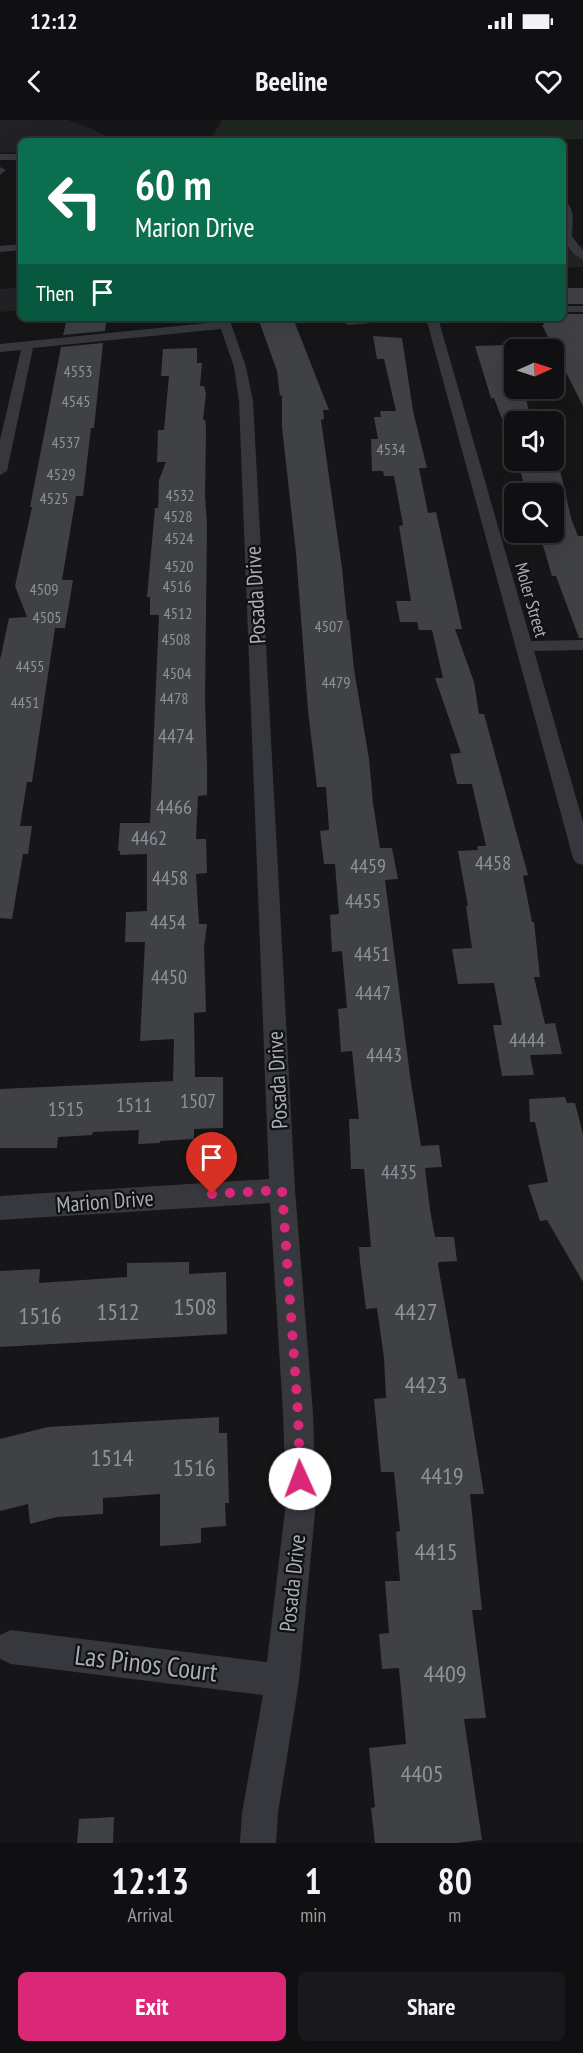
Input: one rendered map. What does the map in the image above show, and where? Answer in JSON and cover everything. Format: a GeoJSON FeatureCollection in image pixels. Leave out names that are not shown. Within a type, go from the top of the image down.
{"type":"FeatureCollection","features":[{"type":"Feature","properties":{"kind":"street"},"geometry":{"type":"LineString","coordinates":[[0,157],[18,157]]}},
{"type":"Feature","properties":{"kind":"street"},"geometry":{"type":"LineString","coordinates":[[583,217],[566,217],[566,234],[570,244],[583,257]]}},
{"type":"Feature","properties":{"kind":"street"},"geometry":{"type":"LineString","coordinates":[[0,249],[18,247]]}},
{"type":"Feature","properties":{"kind":"street"},"geometry":{"type":"LineString","coordinates":[[566,309],[583,309]]}},
{"type":"Feature","properties":{"kind":"street"},"geometry":{"type":"LineString","coordinates":[[0,348],[224,321]]}},
{"type":"Feature","properties":{"kind":"street","name":"Posada Drive"},"geometry":{"type":"LineString","coordinates":[[224,321],[240,367],[246,401],[282,1190],[298,1413],[301,1502],[282,1681],[260,1813],[258,1843]]}},
{"type":"Feature","properties":{"kind":"street","name":"Moler Street"},"geometry":{"type":"LineString","coordinates":[[433,321],[583,858]]}},
{"type":"Feature","properties":{"kind":"street"},"geometry":{"type":"LineString","coordinates":[[0,471],[28,344]]}},
{"type":"Feature","properties":{"kind":"street"},"geometry":{"type":"LineString","coordinates":[[523,646],[583,645]]}},
{"type":"Feature","properties":{"kind":"street","name":"Marion Drive"},"geometry":{"type":"LineString","coordinates":[[0,1208],[282,1190]]}},
{"type":"Feature","properties":{"kind":"street","name":"Las Pinos Court"},"geometry":{"type":"LineString","coordinates":[[11,1647],[282,1681]]}},
{"type":"Feature","properties":{"kind":"shaded area"},"geometry":{"type":"Polygon","coordinates":[[[0,120],[67,120],[110,138],[18,138],[18,152],[0,153],[0,120]]]}},
{"type":"Feature","properties":{"kind":"shaded area"},"geometry":{"type":"Polygon","coordinates":[[[222,120],[583,120],[583,139],[211,138],[222,120]]]}},
{"type":"Feature","properties":{"kind":"shaded area"},"geometry":{"type":"Polygon","coordinates":[[[566,246],[583,246],[583,267],[566,268],[566,246]]]}},
{"type":"Feature","properties":{"kind":"shaded area"},"geometry":{"type":"Polygon","coordinates":[[[18,287],[18,310],[0,312],[0,289],[18,287]]]}},
{"type":"Feature","properties":{"kind":"building"},"geometry":{"type":"Polygon","coordinates":[[[566,288],[583,288],[583,304],[566,304],[566,288]]]}},
{"type":"Feature","properties":{"kind":"building"},"geometry":{"type":"Polygon","coordinates":[[[566,314],[583,314],[583,406],[564,368],[564,339],[549,339],[542,325],[544,325],[543,322],[566,321],[566,314]]]}},
{"type":"Feature","properties":{"kind":"building"},"geometry":{"type":"Polygon","coordinates":[[[66,321],[107,321],[105,331],[63,335],[66,321]]]}},
{"type":"Feature","properties":{"kind":"building"},"geometry":{"type":"Polygon","coordinates":[[[259,321],[294,321],[329,410],[323,410],[324,419],[321,420],[347,620],[349,620],[354,669],[369,759],[373,803],[380,848],[392,848],[398,879],[385,880],[410,1076],[421,1146],[439,1145],[442,1167],[425,1168],[430,1210],[435,1237],[454,1237],[457,1261],[439,1262],[438,1265],[458,1379],[465,1378],[484,1494],[470,1494],[482,1610],[472,1610],[486,1718],[464,1719],[482,1840],[456,1843],[375,1843],[371,1808],[375,1807],[369,1748],[406,1744],[399,1668],[382,1669],[379,1634],[389,1633],[385,1581],[400,1581],[396,1532],[400,1531],[394,1472],[381,1472],[374,1399],[386,1398],[384,1358],[377,1308],[366,1309],[360,1262],[359,1247],[371,1247],[364,1169],[351,1169],[349,1119],[359,1119],[352,1051],[341,1052],[338,1009],[347,1008],[342,951],[332,952],[330,915],[339,914],[335,864],[324,864],[320,831],[329,830],[326,787],[317,787],[282,427],[282,395],[280,396],[277,371],[259,321]]]}},
{"type":"Feature","properties":{"kind":"building"},"geometry":{"type":"Polygon","coordinates":[[[373,336],[402,338],[413,411],[427,468],[419,468],[428,513],[436,512],[462,629],[455,629],[474,682],[479,714],[484,714],[528,875],[523,876],[532,922],[534,922],[540,977],[534,977],[545,1024],[555,1023],[562,1054],[530,1055],[534,1075],[502,1076],[493,1025],[502,1025],[494,983],[458,984],[452,949],[472,948],[466,906],[468,906],[458,851],[478,850],[477,846],[486,846],[472,784],[457,784],[450,754],[461,753],[435,678],[443,678],[432,630],[419,630],[417,622],[400,622],[396,601],[411,601],[399,526],[403,525],[394,476],[384,476],[383,471],[372,471],[371,439],[378,439],[374,417],[381,417],[380,411],[396,411],[384,359],[377,359],[373,336]]]}},
{"type":"Feature","properties":{"kind":"building"},"geometry":{"type":"Polygon","coordinates":[[[103,343],[94,428],[91,428],[83,496],[76,496],[62,580],[73,580],[65,628],[55,628],[32,782],[27,782],[20,826],[32,826],[28,854],[23,854],[12,919],[0,918],[0,660],[9,618],[27,617],[15,586],[61,347],[103,343]]]}},
{"type":"Feature","properties":{"kind":"building"},"geometry":{"type":"Polygon","coordinates":[[[504,345],[504,399],[526,399],[529,411],[504,411],[504,424],[494,398],[491,398],[475,346],[504,345]]]}},
{"type":"Feature","properties":{"kind":"building"},"geometry":{"type":"Polygon","coordinates":[[[197,348],[197,363],[202,363],[200,386],[204,386],[206,394],[203,420],[205,420],[206,428],[207,795],[198,796],[196,839],[206,839],[207,873],[196,874],[199,924],[207,924],[204,947],[206,1012],[194,1013],[195,1077],[223,1077],[223,1128],[194,1129],[194,1139],[160,1141],[160,1143],[138,1144],[139,1130],[93,1132],[92,1135],[58,1137],[57,1148],[0,1148],[0,1089],[173,1081],[174,1039],[140,1041],[145,942],[125,942],[126,912],[147,911],[147,854],[120,855],[118,851],[120,823],[150,823],[159,615],[150,615],[150,597],[147,597],[155,508],[158,508],[159,480],[166,462],[157,462],[158,430],[164,430],[169,376],[161,376],[163,349],[197,348]]]}},
{"type":"Feature","properties":{"kind":"building"},"geometry":{"type":"Polygon","coordinates":[[[520,471],[560,471],[563,483],[524,483],[520,471]]]}},
{"type":"Feature","properties":{"kind":"building"},"geometry":{"type":"Polygon","coordinates":[[[564,487],[578,536],[583,536],[583,638],[579,638],[556,576],[552,576],[542,543],[564,543],[564,487]]]}},
{"type":"Feature","properties":{"kind":"building"},"geometry":{"type":"Polygon","coordinates":[[[565,1097],[567,1103],[575,1103],[583,1134],[583,1282],[547,1220],[540,1221],[528,1185],[548,1182],[535,1122],[530,1122],[529,1099],[565,1097]]]}},
{"type":"Feature","properties":{"kind":"building"},"geometry":{"type":"Polygon","coordinates":[[[189,1262],[189,1274],[226,1272],[227,1334],[0,1347],[0,1271],[40,1269],[39,1283],[127,1277],[127,1263],[189,1262]]]}},
{"type":"Feature","properties":{"kind":"building"},"geometry":{"type":"Polygon","coordinates":[[[219,1417],[219,1433],[227,1433],[229,1503],[225,1503],[226,1526],[201,1528],[201,1543],[160,1546],[160,1494],[103,1498],[103,1514],[57,1517],[30,1524],[28,1504],[0,1511],[0,1439],[48,1427],[219,1417]]]}},
{"type":"Feature","properties":{"kind":"building"},"geometry":{"type":"Polygon","coordinates":[[[114,1817],[113,1843],[77,1843],[79,1819],[114,1817]]]}},
{"type":"Feature","properties":{"kind":"route"},"geometry":{"type":"LineString","coordinates":[[212,1194],[282,1190],[298,1413],[300,1479]]}}]}
